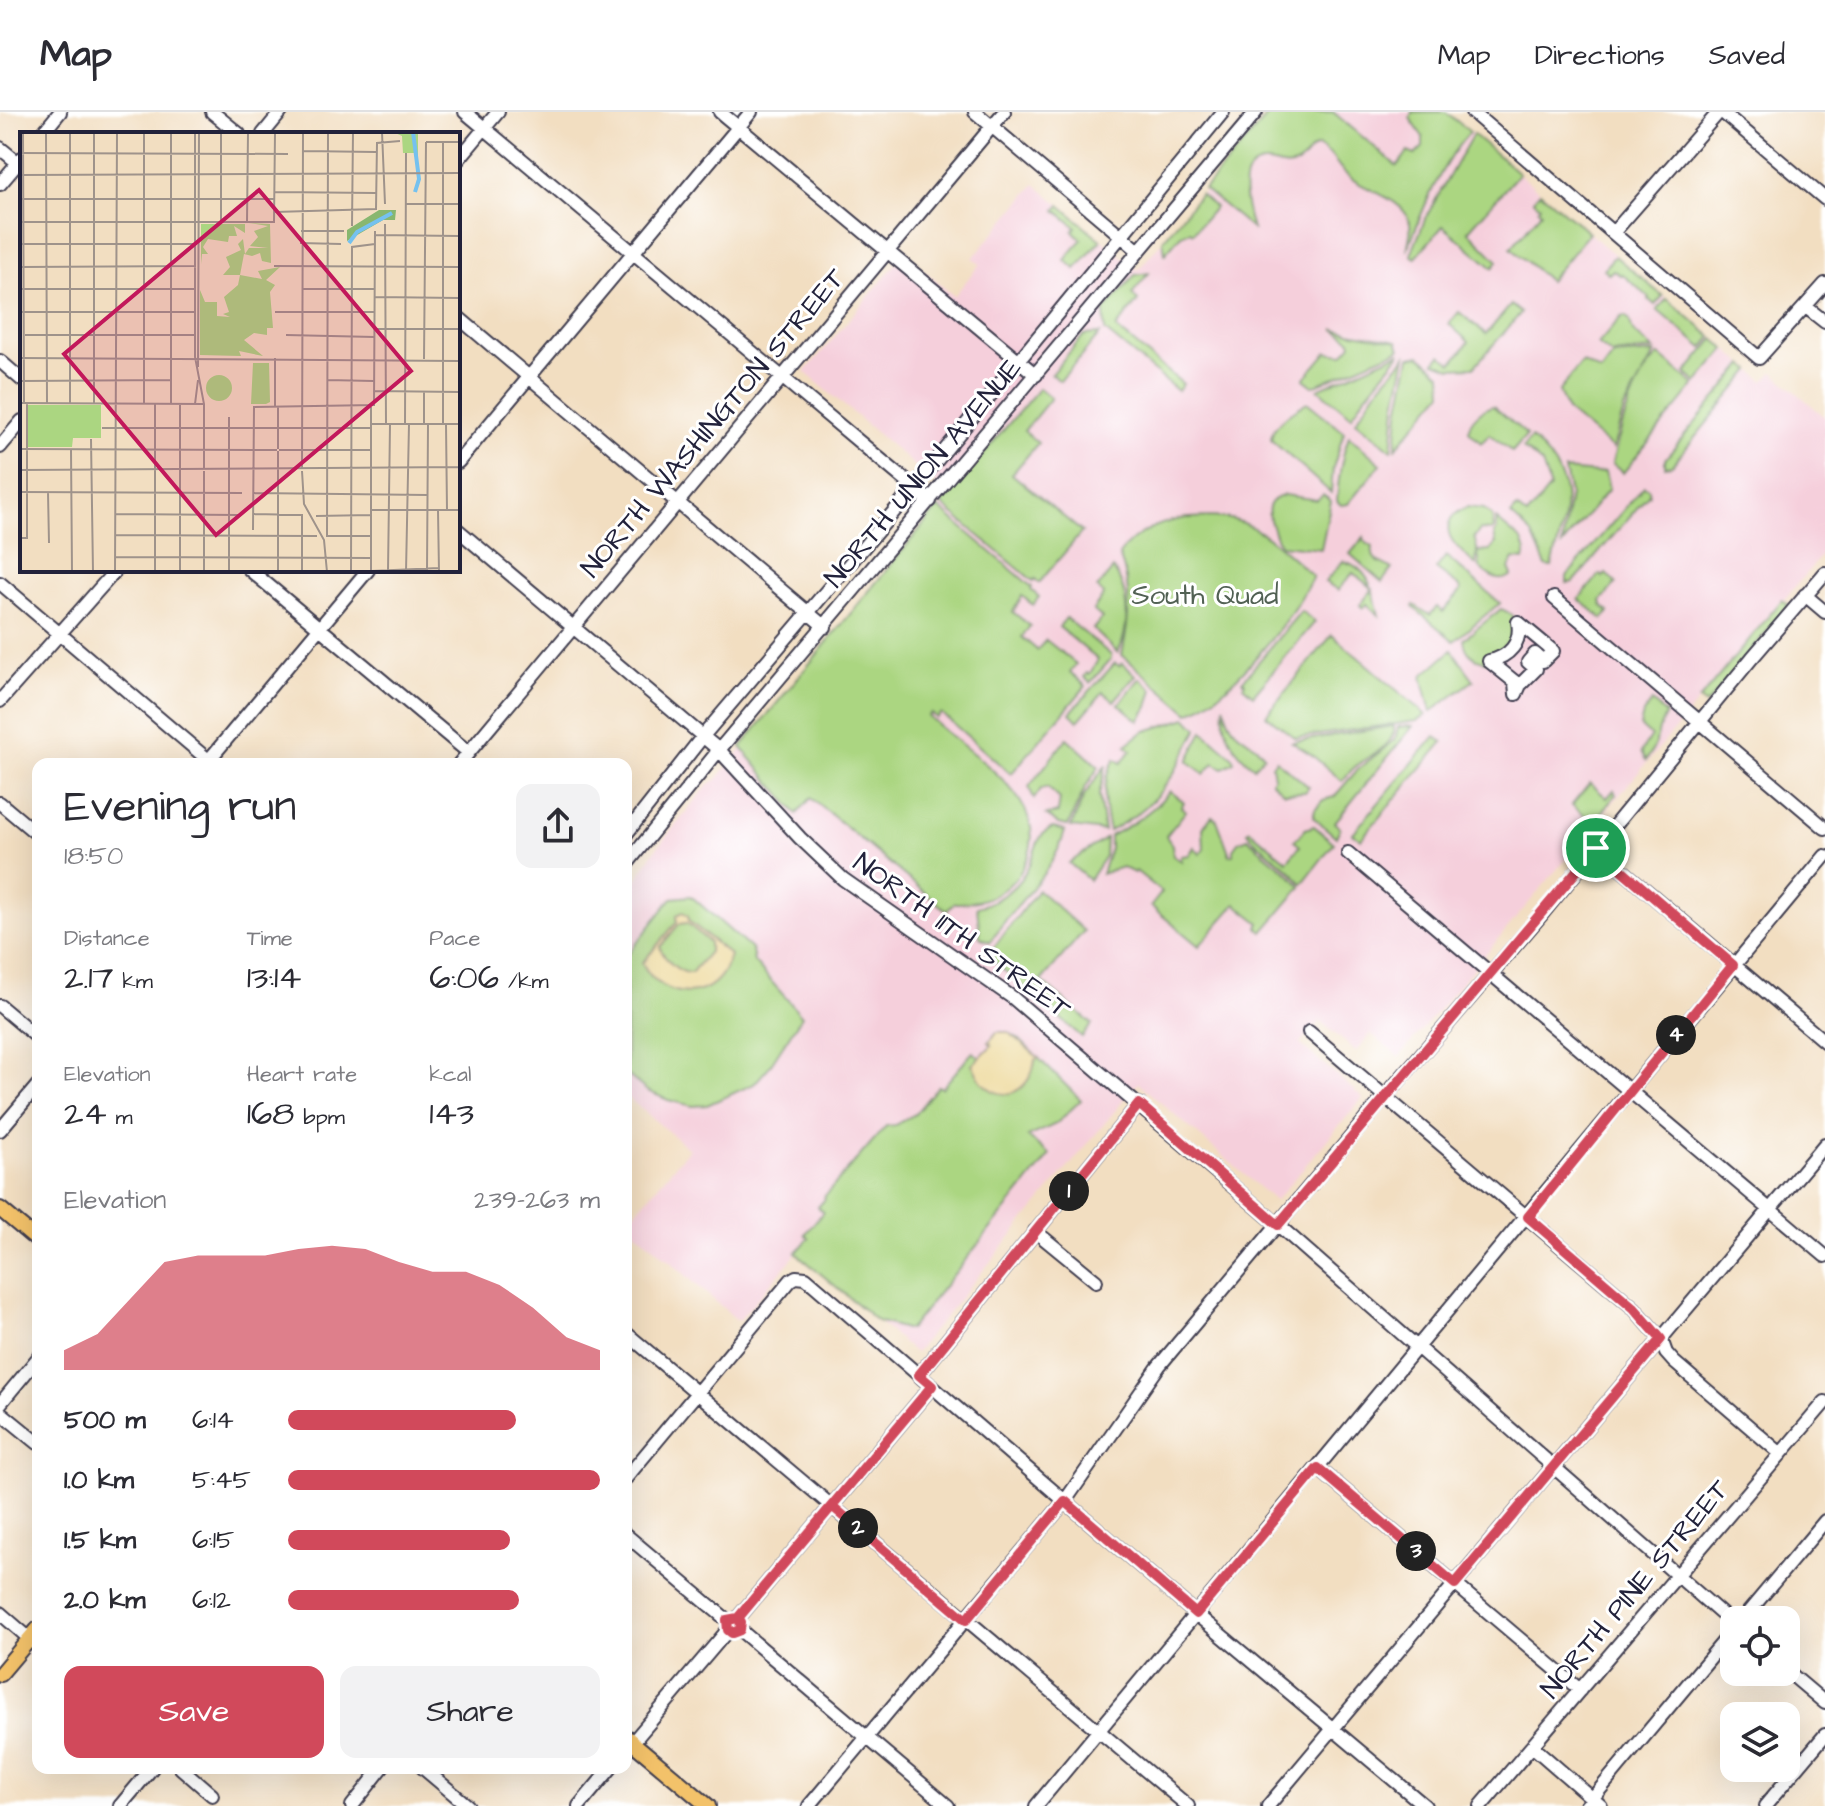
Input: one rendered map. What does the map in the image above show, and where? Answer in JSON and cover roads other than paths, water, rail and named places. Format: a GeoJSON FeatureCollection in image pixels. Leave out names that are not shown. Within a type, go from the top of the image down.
{"type":"FeatureCollection","features":[{"type":"Feature","properties":{"kind":"main road"},"geometry":{"type":"LineString","coordinates":[[0,1209],[32,1236]]}},
{"type":"Feature","properties":{"kind":"main road"},"geometry":{"type":"LineString","coordinates":[[0,1674],[32,1641]]}},
{"type":"Feature","properties":{"kind":"main road"},"geometry":{"type":"LineString","coordinates":[[632,1746],[708,1806]]}},
{"type":"Feature","properties":{"kind":"street"},"geometry":{"type":"LineString","coordinates":[[44,132],[60,112]]}},
{"type":"Feature","properties":{"kind":"street"},"geometry":{"type":"LineString","coordinates":[[212,112],[237,132]]}},
{"type":"Feature","properties":{"kind":"street"},"geometry":{"type":"LineString","coordinates":[[265,132],[281,112]]}},
{"type":"Feature","properties":{"kind":"street"},"geometry":{"type":"LineString","coordinates":[[465,112],[930,501]]}},
{"type":"Feature","properties":{"kind":"street"},"geometry":{"type":"LineString","coordinates":[[460,158],[498,112]]}},
{"type":"Feature","properties":{"kind":"street"},"geometry":{"type":"LineString","coordinates":[[720,112],[1036,375]]}},
{"type":"Feature","properties":{"kind":"street"},"geometry":{"type":"LineString","coordinates":[[460,460],[751,112]]}},
{"type":"Feature","properties":{"kind":"street"},"geometry":{"type":"LineString","coordinates":[[975,112],[1139,251]]}},
{"type":"Feature","properties":{"kind":"street","name":"NORTH WASHINGTON STREET"},"geometry":{"type":"LineString","coordinates":[[464,758],[1004,112]]}},
{"type":"Feature","properties":{"kind":"street"},"geometry":{"type":"LineString","coordinates":[[1225,112],[1243,126]]}},
{"type":"Feature","properties":{"kind":"street","name":"NORTH UNION AVENUE"},"geometry":{"type":"LineString","coordinates":[[632,826],[703,736],[914,488],[1225,112]]}},
{"type":"Feature","properties":{"kind":"street","name":"NORTH UNION AVENUE"},"geometry":{"type":"LineString","coordinates":[[632,858],[1256,112]]}},
{"type":"Feature","properties":{"kind":"street"},"geometry":{"type":"LineString","coordinates":[[1472,112],[1759,358],[1825,284]]}},
{"type":"Feature","properties":{"kind":"street"},"geometry":{"type":"LineString","coordinates":[[1613,233],[1721,112],[1825,199]]}},
{"type":"Feature","properties":{"kind":"street"},"geometry":{"type":"LineString","coordinates":[[0,148],[20,161]]}},
{"type":"Feature","properties":{"kind":"street"},"geometry":{"type":"LineString","coordinates":[[0,184],[20,163]]}},
{"type":"Feature","properties":{"kind":"street"},"geometry":{"type":"LineString","coordinates":[[1806,307],[1825,322]]}},
{"type":"Feature","properties":{"kind":"street"},"geometry":{"type":"LineString","coordinates":[[460,319],[825,627]]}},
{"type":"Feature","properties":{"kind":"street"},"geometry":{"type":"LineString","coordinates":[[0,361],[20,378]]}},
{"type":"Feature","properties":{"kind":"street"},"geometry":{"type":"LineString","coordinates":[[0,447],[20,423]]}},
{"type":"Feature","properties":{"kind":"street","name":"NORTH 11TH STREET"},"geometry":{"type":"LineString","coordinates":[[460,532],[719,750],[800,838],[843,879],[994,983],[1139,1104],[1720,1614]]}},
{"type":"Feature","properties":{"kind":"street"},"geometry":{"type":"LineString","coordinates":[[0,701],[114,572]]}},
{"type":"Feature","properties":{"kind":"street"},"geometry":{"type":"LineString","coordinates":[[252,572],[468,752]]}},
{"type":"Feature","properties":{"kind":"street"},"geometry":{"type":"LineString","coordinates":[[214,758],[366,572]]}},
{"type":"Feature","properties":{"kind":"street"},"geometry":{"type":"LineString","coordinates":[[809,1806],[1065,1501],[1095,1462],[1145,1384],[1825,573]]}},
{"type":"Feature","properties":{"kind":"street"},"geometry":{"type":"LineString","coordinates":[[0,583],[206,758]]}},
{"type":"Feature","properties":{"kind":"street"},"geometry":{"type":"LineString","coordinates":[[1805,595],[1825,612]]}},
{"type":"Feature","properties":{"kind":"street"},"geometry":{"type":"LineString","coordinates":[[1554,598],[1825,828]]}},
{"type":"Feature","properties":{"kind":"street"},"geometry":{"type":"LineString","coordinates":[[1518,622],[1553,651],[1543,661],[1535,654],[1528,662],[1536,669],[1520,685],[1516,694],[1515,682],[1489,661],[1504,656],[1513,648],[1518,639],[1518,622]]}},
{"type":"Feature","properties":{"kind":"street"},"geometry":{"type":"LineString","coordinates":[[0,803],[32,830]]}},
{"type":"Feature","properties":{"kind":"street"},"geometry":{"type":"LineString","coordinates":[[1596,848],[1825,1042]]}},
{"type":"Feature","properties":{"kind":"street"},"geometry":{"type":"LineString","coordinates":[[1348,853],[1825,1256]]}},
{"type":"Feature","properties":{"kind":"street"},"geometry":{"type":"LineString","coordinates":[[1036,1806],[1825,856]]}},
{"type":"Feature","properties":{"kind":"street"},"geometry":{"type":"LineString","coordinates":[[0,1006],[32,1033]]}},
{"type":"Feature","properties":{"kind":"street"},"geometry":{"type":"LineString","coordinates":[[1309,1032],[1634,1308],[1661,1339],[1666,1353],[1674,1362],[1781,1454]]}},
{"type":"Feature","properties":{"kind":"street"},"geometry":{"type":"LineString","coordinates":[[0,1130],[32,1092]]}},
{"type":"Feature","properties":{"kind":"street"},"geometry":{"type":"LineString","coordinates":[[919,1375],[1139,1104]]}},
{"type":"Feature","properties":{"kind":"street"},"geometry":{"type":"LineString","coordinates":[[1268,1806],[1825,1144]]}},
{"type":"Feature","properties":{"kind":"street"},"geometry":{"type":"LineString","coordinates":[[1035,1231],[1096,1281]]}},
{"type":"Feature","properties":{"kind":"street"},"geometry":{"type":"LineString","coordinates":[[632,1471],[796,1277],[810,1280],[1196,1614],[1425,1806]]}},
{"type":"Feature","properties":{"kind":"street"},"geometry":{"type":"LineString","coordinates":[[632,1338],[1188,1806]]}},
{"type":"Feature","properties":{"kind":"street"},"geometry":{"type":"LineString","coordinates":[[0,1404],[32,1365]]}},
{"type":"Feature","properties":{"kind":"street"},"geometry":{"type":"LineString","coordinates":[[632,1738],[733,1624],[932,1386]]}},
{"type":"Feature","properties":{"kind":"street","name":"NORTH PINE STREET"},"geometry":{"type":"LineString","coordinates":[[1481,1806],[1824,1405]]}},
{"type":"Feature","properties":{"kind":"street"},"geometry":{"type":"LineString","coordinates":[[0,1412],[32,1438]]}},
{"type":"Feature","properties":{"kind":"street"},"geometry":{"type":"LineString","coordinates":[[1318,1468],[1580,1690]]}},
{"type":"Feature","properties":{"kind":"street"},"geometry":{"type":"LineString","coordinates":[[1754,1606],[1825,1521]]}},
{"type":"Feature","properties":{"kind":"street"},"geometry":{"type":"LineString","coordinates":[[632,1540],[948,1806]]}},
{"type":"Feature","properties":{"kind":"street"},"geometry":{"type":"LineString","coordinates":[[0,1613],[32,1636]]}},
{"type":"Feature","properties":{"kind":"street"},"geometry":{"type":"LineString","coordinates":[[1532,1746],[1593,1803],[1720,1644]]}},
{"type":"Feature","properties":{"kind":"street"},"geometry":{"type":"LineString","coordinates":[[1800,1682],[1825,1703]]}},
{"type":"Feature","properties":{"kind":"street"},"geometry":{"type":"LineString","coordinates":[[1765,1806],[1825,1735]]}},
{"type":"Feature","properties":{"kind":"street"},"geometry":{"type":"LineString","coordinates":[[120,1806],[147,1774]]}},
{"type":"Feature","properties":{"kind":"street"},"geometry":{"type":"LineString","coordinates":[[188,1774],[212,1795]]}},
{"type":"Feature","properties":{"kind":"street"},"geometry":{"type":"LineString","coordinates":[[352,1806],[377,1774]]}},
{"type":"Feature","properties":{"kind":"street"},"geometry":{"type":"LineString","coordinates":[[430,1774],[468,1806]]}},
{"type":"Feature","properties":{"kind":"street"},"geometry":{"type":"LineString","coordinates":[[579,1806],[606,1774]]}},
{"type":"Feature","properties":{"kind":"park label","name":"South Quad"},"geometry":{"type":"Point","coordinates":[1205,595]}}]}
